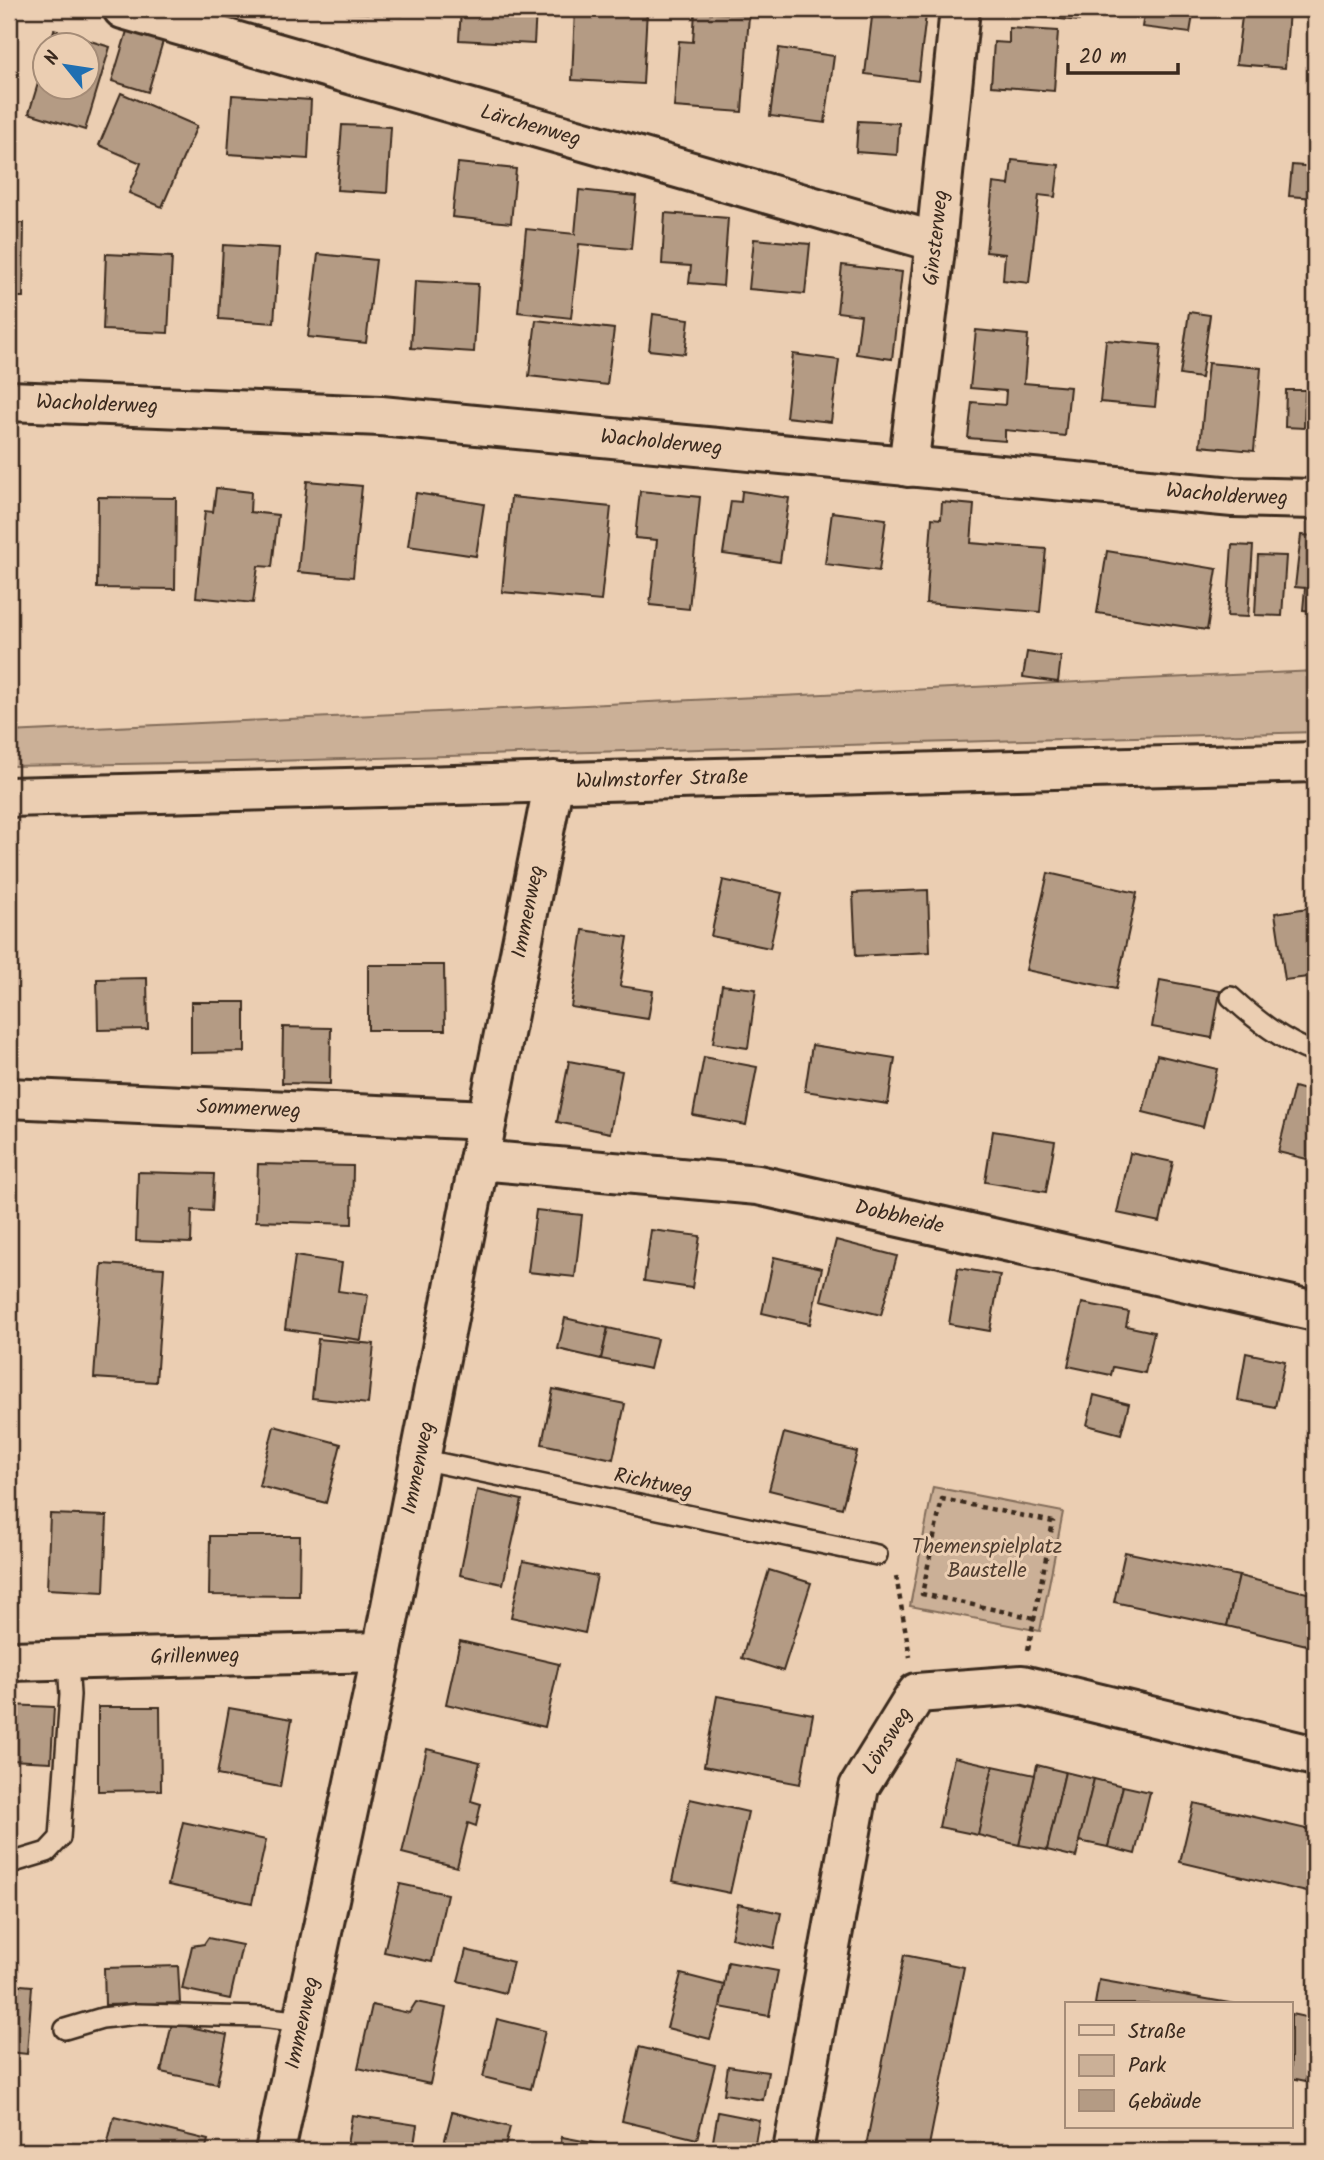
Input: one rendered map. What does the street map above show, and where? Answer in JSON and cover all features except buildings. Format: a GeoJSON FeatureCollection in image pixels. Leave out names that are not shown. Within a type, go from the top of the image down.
{"type":"FeatureCollection","features":[{"type":"Feature","properties":{"kind":"street","name":"Lärchenweg"},"geometry":{"type":"LineString","coordinates":[[123,9],[936,242]]}},
{"type":"Feature","properties":{"kind":"street","name":"Ginsterweg"},"geometry":{"type":"LineString","coordinates":[[908,467],[936,242],[960,9]]}},
{"type":"Feature","properties":{"kind":"street","name":"Wacholderweg"},"geometry":{"type":"LineString","coordinates":[[9,401],[381,416],[1233,497],[1315,499]]}},
{"type":"Feature","properties":{"kind":"street","name":"Wulmstorfer Straße"},"geometry":{"type":"LineString","coordinates":[[9,797],[1315,762]]}},
{"type":"Feature","properties":{"kind":"street","name":"Immenweg"},"geometry":{"type":"LineString","coordinates":[[275,2151],[382,1652],[554,781]]}},
{"type":"Feature","properties":{"kind":"street","name":"Sommerweg"},"geometry":{"type":"LineString","coordinates":[[9,1098],[487,1120]]}},
{"type":"Feature","properties":{"kind":"street","name":"Dobbheide"},"geometry":{"type":"LineString","coordinates":[[479,1160],[758,1185],[1315,1311]]}},
{"type":"Feature","properties":{"kind":"street","name":"Grillenweg"},"geometry":{"type":"LineString","coordinates":[[9,1661],[382,1652]]}},
{"type":"Feature","properties":{"kind":"street","name":"Lönsweg"},"geometry":{"type":"LineString","coordinates":[[793,2151],[859,1787],[916,1693],[1022,1685],[1315,1756]]}},
{"type":"Feature","properties":{"kind":"lane"},"geometry":{"type":"LineString","coordinates":[[1231,998],[1271,1031],[1315,1054]]}},
{"type":"Feature","properties":{"kind":"lane","name":"Richtweg"},"geometry":{"type":"LineString","coordinates":[[420,1459],[877,1555]]}},
{"type":"Feature","properties":{"kind":"lane"},"geometry":{"type":"LineString","coordinates":[[14,1862],[47,1852],[60,1838],[70,1695],[68,1660]]}},
{"type":"Feature","properties":{"kind":"lane"},"geometry":{"type":"LineString","coordinates":[[65,2029],[102,2018],[136,2014],[261,2017],[303,2022]]}},
{"type":"Feature","properties":{"kind":"path"},"geometry":{"type":"LineString","coordinates":[[1022,1685],[1053,1522],[942,1499],[922,1594],[1034,1618]]}},
{"type":"Feature","properties":{"kind":"path"},"geometry":{"type":"LineString","coordinates":[[877,1555],[896,1574],[916,1693]]}},
{"type":"Feature","properties":{"kind":"green space"},"geometry":{"type":"Polygon","coordinates":[[[1315,671],[1315,732],[9,766],[9,732],[1315,671]]]}},
{"type":"Feature","properties":{"kind":"green space","name":"Themenspielplatz Baustelle"},"geometry":{"type":"Polygon","coordinates":[[[933,1487],[1063,1512],[1040,1631],[910,1606],[933,1487]]]}}]}
